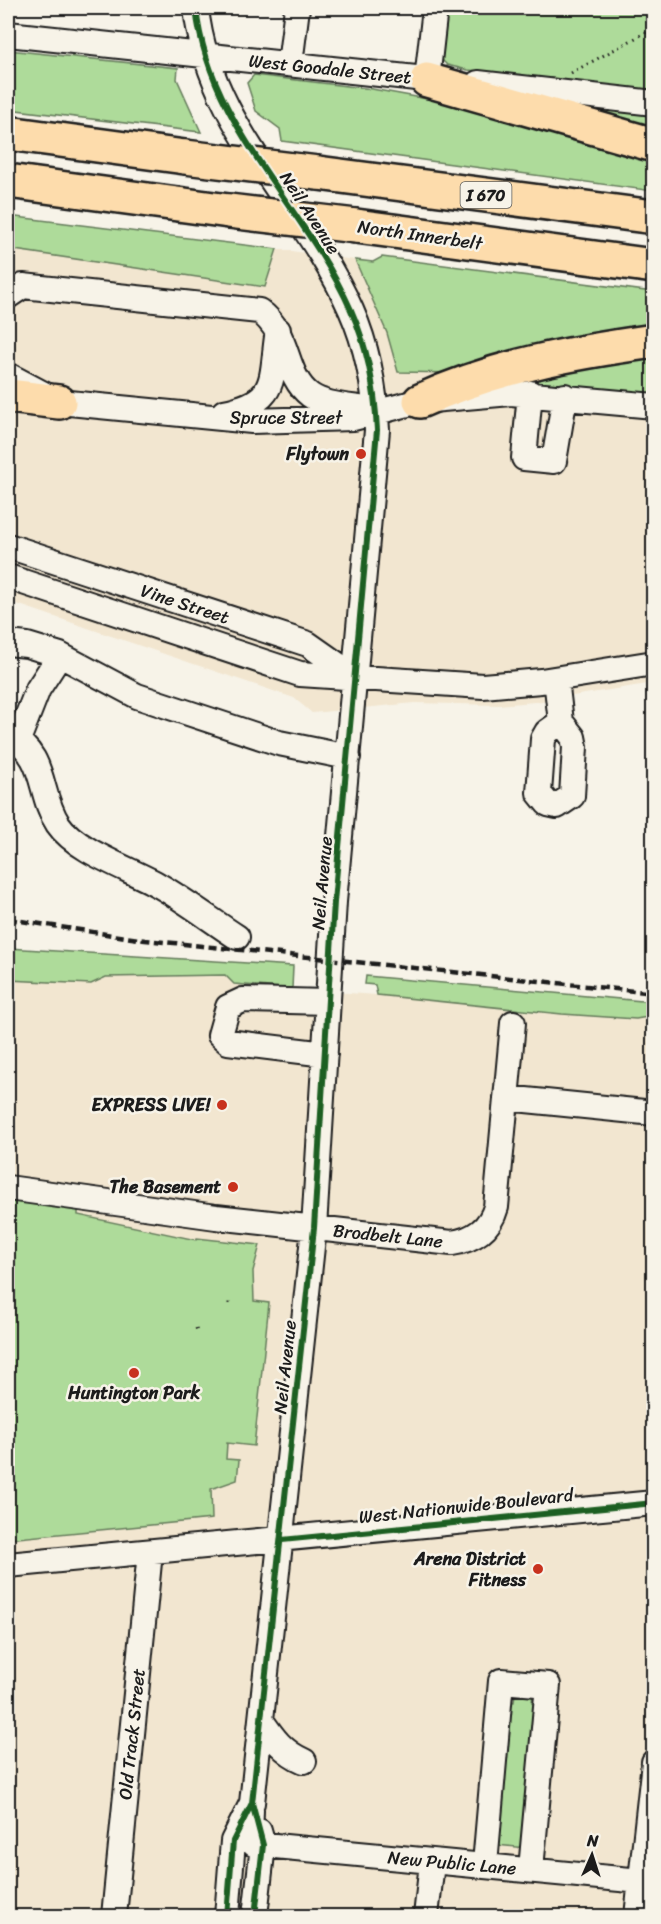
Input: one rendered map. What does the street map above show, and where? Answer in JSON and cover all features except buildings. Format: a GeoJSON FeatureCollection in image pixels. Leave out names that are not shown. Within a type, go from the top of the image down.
{"type":"FeatureCollection","features":[{"type":"Feature","properties":{"kind":"highway"},"geometry":{"type":"LineString","coordinates":[[427,80],[654,145]]}},
{"type":"Feature","properties":{"kind":"highway","name":"I 670"},"geometry":{"type":"LineString","coordinates":[[8,133],[654,217]]}},
{"type":"Feature","properties":{"kind":"highway","name":"North Innerbelt"},"geometry":{"type":"LineString","coordinates":[[8,182],[654,266]]}},
{"type":"Feature","properties":{"kind":"highway"},"geometry":{"type":"LineString","coordinates":[[8,204],[87,212],[229,211]]}},
{"type":"Feature","properties":{"kind":"highway"},"geometry":{"type":"LineString","coordinates":[[420,401],[466,381],[521,364],[654,341]]}},
{"type":"Feature","properties":{"kind":"highway"},"geometry":{"type":"LineString","coordinates":[[8,396],[59,402]]}},
{"type":"Feature","properties":{"kind":"street","name":"Neil Avenue"},"geometry":{"type":"LineString","coordinates":[[196,8],[204,55],[246,142],[324,261],[350,308],[371,373],[376,411],[375,451],[328,1002],[314,1228],[252,1803],[233,1841],[227,1917]]}},
{"type":"Feature","properties":{"kind":"street"},"geometry":{"type":"LineString","coordinates":[[290,64],[297,8]]}},
{"type":"Feature","properties":{"kind":"street"},"geometry":{"type":"LineString","coordinates":[[427,80],[435,8]]}},
{"type":"Feature","properties":{"kind":"street","name":"West Goodale Street"},"geometry":{"type":"LineString","coordinates":[[8,34],[654,103]]}},
{"type":"Feature","properties":{"kind":"street"},"geometry":{"type":"LineString","coordinates":[[8,296],[23,286],[260,311],[278,328],[299,382],[310,395],[326,401],[376,411]]}},
{"type":"Feature","properties":{"kind":"street"},"geometry":{"type":"LineString","coordinates":[[204,416],[248,408],[261,400],[270,383],[278,328]]}},
{"type":"Feature","properties":{"kind":"street"},"geometry":{"type":"LineString","coordinates":[[8,375],[59,402]]}},
{"type":"Feature","properties":{"kind":"street"},"geometry":{"type":"LineString","coordinates":[[530,393],[524,458],[554,461],[565,396]]}},
{"type":"Feature","properties":{"kind":"street","name":"Spruce Street"},"geometry":{"type":"LineString","coordinates":[[59,402],[252,421],[301,422],[354,418],[420,401],[485,394],[530,393],[654,406]]}},
{"type":"Feature","properties":{"kind":"street","name":"Vine Street"},"geometry":{"type":"LineString","coordinates":[[8,546],[308,644],[355,677]]}},
{"type":"Feature","properties":{"kind":"street","name":"Vine Street"},"geometry":{"type":"LineString","coordinates":[[8,577],[300,674],[483,686],[556,679],[654,663]]}},
{"type":"Feature","properties":{"kind":"street"},"geometry":{"type":"LineString","coordinates":[[8,643],[27,645],[60,655],[137,696],[279,744],[348,757]]}},
{"type":"Feature","properties":{"kind":"street"},"geometry":{"type":"LineString","coordinates":[[60,655],[38,689],[13,738],[33,756],[58,825],[89,851],[160,886],[237,937]]}},
{"type":"Feature","properties":{"kind":"street"},"geometry":{"type":"LineString","coordinates":[[556,679],[561,722]]}},
{"type":"Feature","properties":{"kind":"street"},"geometry":{"type":"LineString","coordinates":[[325,1054],[228,1042],[220,1035],[220,1028],[228,1007],[243,1000],[328,1002]]}},
{"type":"Feature","properties":{"kind":"street","name":"Brodbelt Lane"},"geometry":{"type":"LineString","coordinates":[[8,1188],[216,1217],[452,1243],[480,1233],[492,1218],[496,1207],[513,1023]]}},
{"type":"Feature","properties":{"kind":"street"},"geometry":{"type":"LineString","coordinates":[[506,1098],[654,1113]]}},
{"type":"Feature","properties":{"kind":"street","name":"West Nationwide Boulevard"},"geometry":{"type":"LineString","coordinates":[[8,1565],[654,1503]]}},
{"type":"Feature","properties":{"kind":"street","name":"Old Track Street"},"geometry":{"type":"LineString","coordinates":[[114,1917],[150,1552]]}},
{"type":"Feature","properties":{"kind":"street"},"geometry":{"type":"LineString","coordinates":[[485,1864],[501,1681],[548,1685],[531,1869]]}},
{"type":"Feature","properties":{"kind":"street"},"geometry":{"type":"LineString","coordinates":[[261,1720],[274,1740],[289,1755],[304,1761]]}},
{"type":"Feature","properties":{"kind":"street"},"geometry":{"type":"LineString","coordinates":[[637,1917],[654,1762]]}},
{"type":"Feature","properties":{"kind":"street"},"geometry":{"type":"LineString","coordinates":[[252,1803],[250,1838],[254,1844],[263,1845],[255,1917]]}},
{"type":"Feature","properties":{"kind":"street","name":"New Public Lane"},"geometry":{"type":"LineString","coordinates":[[263,1845],[400,1850],[432,1863],[485,1864],[641,1881]]}},
{"type":"Feature","properties":{"kind":"street"},"geometry":{"type":"LineString","coordinates":[[426,1917],[432,1863]]}},
{"type":"Feature","properties":{"kind":"path"},"geometry":{"type":"LineString","coordinates":[[567,75],[654,28]]}},
{"type":"Feature","properties":{"kind":"path"},"geometry":{"type":"LineString","coordinates":[[196,1328],[198,1334]]}},
{"type":"Feature","properties":{"kind":"shaded area"},"geometry":{"type":"Polygon","coordinates":[[[8,249],[264,287],[277,249],[355,260],[387,333],[398,372],[521,375],[653,397],[653,683],[535,702],[498,705],[414,703],[312,713],[294,698],[8,601],[8,249]]]}},
{"type":"Feature","properties":{"kind":"shaded area"},"geometry":{"type":"Polygon","coordinates":[[[225,975],[292,989],[377,995],[562,1014],[636,1019],[653,1016],[652,1916],[8,1916],[8,980],[91,984],[106,977],[225,975]]]}},
{"type":"Feature","properties":{"kind":"green space"},"geometry":{"type":"Polygon","coordinates":[[[442,8],[653,8],[653,90],[468,70],[447,65],[440,58],[442,8]]]}},
{"type":"Feature","properties":{"kind":"green space"},"geometry":{"type":"Polygon","coordinates":[[[8,50],[178,68],[177,79],[201,132],[8,109],[8,50]]]}},
{"type":"Feature","properties":{"kind":"green space"},"geometry":{"type":"Polygon","coordinates":[[[254,75],[372,89],[438,101],[653,156],[653,191],[282,141],[280,129],[256,111],[247,83],[254,75]]]}},
{"type":"Feature","properties":{"kind":"green space"},"geometry":{"type":"Polygon","coordinates":[[[597,105],[653,111],[653,127],[596,112],[597,105]]]}},
{"type":"Feature","properties":{"kind":"green space"},"geometry":{"type":"Polygon","coordinates":[[[8,216],[277,249],[265,287],[8,249],[8,216]]]}},
{"type":"Feature","properties":{"kind":"green space"},"geometry":{"type":"Polygon","coordinates":[[[382,257],[653,292],[653,334],[457,373],[398,372],[387,333],[355,260],[373,262],[382,257]]]}},
{"type":"Feature","properties":{"kind":"green space"},"geometry":{"type":"Polygon","coordinates":[[[653,353],[653,397],[527,382],[521,375],[653,353]]]}},
{"type":"Feature","properties":{"kind":"green space"},"geometry":{"type":"Polygon","coordinates":[[[8,948],[293,966],[292,989],[234,984],[225,975],[106,977],[91,984],[8,980],[8,948]]]}},
{"type":"Feature","properties":{"kind":"green space"},"geometry":{"type":"Polygon","coordinates":[[[366,976],[653,1002],[653,1016],[636,1019],[562,1014],[377,995],[375,985],[365,984],[366,976]]]}},
{"type":"Feature","properties":{"kind":"green space","name":"Huntington Park"},"geometry":{"type":"Polygon","coordinates":[[[8,1200],[78,1209],[78,1215],[196,1240],[197,1238],[260,1245],[253,1271],[254,1301],[269,1303],[254,1446],[227,1443],[226,1459],[239,1460],[237,1480],[211,1489],[212,1519],[8,1539],[8,1200]]]}},
{"type":"Feature","properties":{"kind":"green space"},"geometry":{"type":"Polygon","coordinates":[[[515,1693],[533,1694],[532,1703],[538,1704],[527,1848],[496,1845],[508,1701],[514,1702],[515,1693]]]}},
{"type":"Feature","properties":{"kind":"railway"},"geometry":{"type":"LineString","coordinates":[[8,919],[145,940],[654,993]]}},
{"type":"Feature","properties":{"kind":"cycle path"},"geometry":{"type":"LineString","coordinates":[[196,8],[204,50],[219,90],[238,128],[332,272],[351,310],[370,369],[377,430],[334,902],[314,1228],[252,1803],[233,1841],[227,1916]]}},
{"type":"Feature","properties":{"kind":"cycle path"},"geometry":{"type":"LineString","coordinates":[[282,1540],[654,1503]]}},
{"type":"Feature","properties":{"kind":"cycle path"},"geometry":{"type":"LineString","coordinates":[[252,1803],[263,1845],[255,1916]]}},
{"type":"Feature","properties":{"kind":"place","name":"Flytown"},"geometry":{"type":"Point","coordinates":[361,454]}},
{"type":"Feature","properties":{"kind":"place","name":"EXPRESS LIVE!"},"geometry":{"type":"Point","coordinates":[222,1105]}},
{"type":"Feature","properties":{"kind":"place","name":"The Basement"},"geometry":{"type":"Point","coordinates":[233,1187]}},
{"type":"Feature","properties":{"kind":"place","name":"Huntington Park"},"geometry":{"type":"Point","coordinates":[134,1373]}},
{"type":"Feature","properties":{"kind":"place","name":"Arena District Fitness"},"geometry":{"type":"Point","coordinates":[538,1569]}}]}
